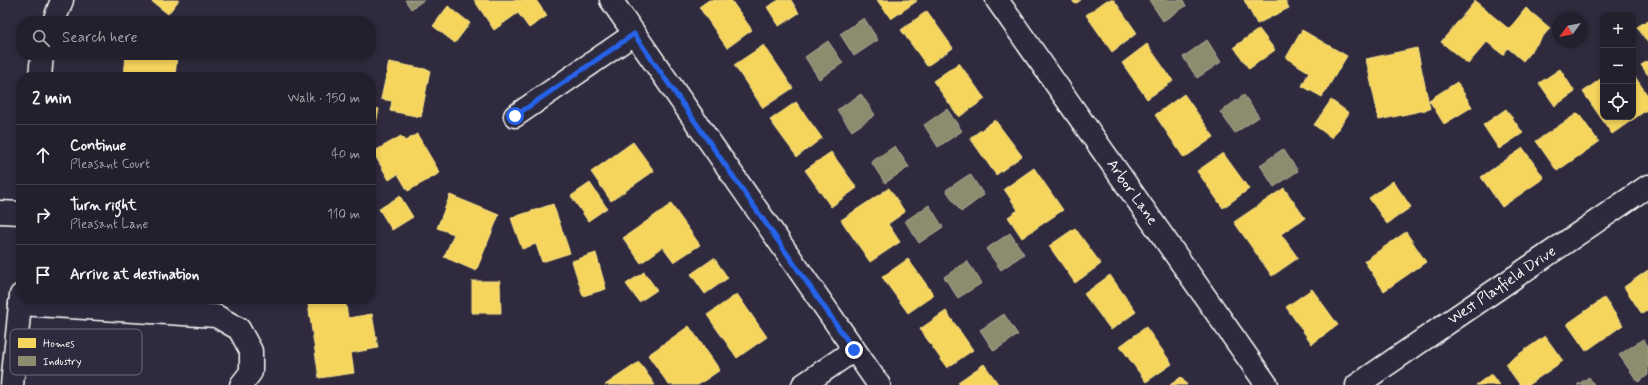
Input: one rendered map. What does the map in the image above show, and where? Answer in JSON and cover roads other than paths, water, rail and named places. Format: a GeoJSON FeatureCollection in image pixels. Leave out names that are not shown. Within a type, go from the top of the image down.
{"type":"FeatureCollection","features":[{"type":"Feature","properties":{"kind":"street"},"geometry":{"type":"LineString","coordinates":[[56,16],[62,0]]}},
{"type":"Feature","properties":{"kind":"street"},"geometry":{"type":"LineString","coordinates":[[611,0],[879,385]]}},
{"type":"Feature","properties":{"kind":"street","name":"Arbor Lane"},"geometry":{"type":"LineString","coordinates":[[997,0],[1267,385]]}},
{"type":"Feature","properties":{"kind":"street"},"geometry":{"type":"LineString","coordinates":[[515,116],[634,34]]}},
{"type":"Feature","properties":{"kind":"street"},"geometry":{"type":"LineString","coordinates":[[40,72],[42,60]]}},
{"type":"Feature","properties":{"kind":"street","name":"West Playfield Drive"},"geometry":{"type":"LineString","coordinates":[[1357,385],[1648,186]]}},
{"type":"Feature","properties":{"kind":"street"},"geometry":{"type":"LineString","coordinates":[[0,212],[16,213]]}},
{"type":"Feature","properties":{"kind":"street"},"geometry":{"type":"LineString","coordinates":[[18,329],[20,304]]}},
{"type":"Feature","properties":{"kind":"street"},"geometry":{"type":"LineString","coordinates":[[78,304],[216,316],[239,329],[251,351],[251,372],[241,385]]}},
{"type":"Feature","properties":{"kind":"street"},"geometry":{"type":"LineString","coordinates":[[803,385],[854,350]]}},
{"type":"Feature","properties":{"kind":"street"},"geometry":{"type":"LineString","coordinates":[[13,385],[14,375]]}}]}
